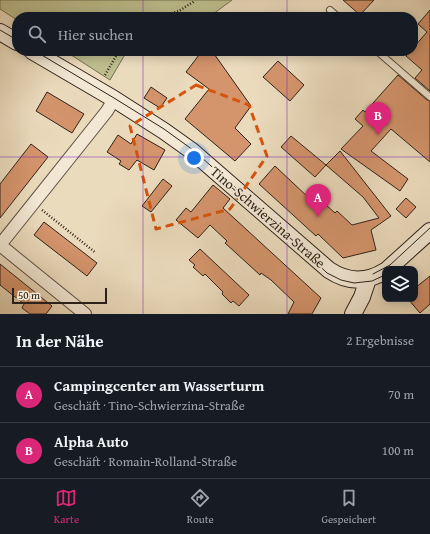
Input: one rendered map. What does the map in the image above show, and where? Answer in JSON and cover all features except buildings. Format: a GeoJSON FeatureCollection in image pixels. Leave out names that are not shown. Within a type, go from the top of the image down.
{"type":"FeatureCollection","features":[{"type":"Feature","properties":{"kind":"main road"},"geometry":{"type":"LineString","coordinates":[[0,32],[12,39]]}},
{"type":"Feature","properties":{"kind":"main road","name":"Tino-Schwierzina-Straße"},"geometry":{"type":"LineString","coordinates":[[41,56],[114,99],[192,151],[328,270],[348,279],[368,279]]}},
{"type":"Feature","properties":{"kind":"main road"},"geometry":{"type":"LineString","coordinates":[[391,266],[430,231]]}},
{"type":"Feature","properties":{"kind":"main road"},"geometry":{"type":"LineString","coordinates":[[353,314],[362,297],[368,279],[382,272]]}},
{"type":"Feature","properties":{"kind":"street"},"geometry":{"type":"LineString","coordinates":[[85,314],[0,245],[107,111],[114,99]]}},
{"type":"Feature","properties":{"kind":"lane"},"geometry":{"type":"LineString","coordinates":[[383,56],[430,97]]}},
{"type":"Feature","properties":{"kind":"path"},"geometry":{"type":"LineString","coordinates":[[176,12],[194,0]]}},
{"type":"Feature","properties":{"kind":"path"},"geometry":{"type":"LineString","coordinates":[[105,75],[116,56]]}},
{"type":"Feature","properties":{"kind":"path"},"geometry":{"type":"LineString","coordinates":[[33,204],[96,253]]}},
{"type":"Feature","properties":{"kind":"highlighted area"},"geometry":{"type":"Polygon","coordinates":[[[196,85],[249,105],[267,156],[230,209],[156,229],[130,126],[196,85]]]}},
{"type":"Feature","properties":{"kind":"green space"},"geometry":{"type":"Polygon","coordinates":[[[0,0],[232,0],[216,12],[12,12],[12,17],[0,9],[0,0]]]}},
{"type":"Feature","properties":{"kind":"green space"},"geometry":{"type":"Polygon","coordinates":[[[73,56],[124,56],[110,80],[73,56]]]}},
{"type":"Feature","properties":{"kind":"tram line"},"geometry":{"type":"LineString","coordinates":[[0,30],[12,37]]}},
{"type":"Feature","properties":{"kind":"tram line"},"geometry":{"type":"LineString","coordinates":[[43,56],[164,129],[193,150],[262,211],[327,273],[341,280],[354,283],[372,281],[382,276]]}},
{"type":"Feature","properties":{"kind":"tram line"},"geometry":{"type":"LineString","coordinates":[[373,274],[390,265],[430,228]]}},
{"type":"Feature","properties":{"kind":"place","name":"Alpha Auto"},"geometry":{"type":"Point","coordinates":[378,135]}},
{"type":"Feature","properties":{"kind":"place","name":"Campingcenter am Wasserturm"},"geometry":{"type":"Point","coordinates":[318,217]}}]}
